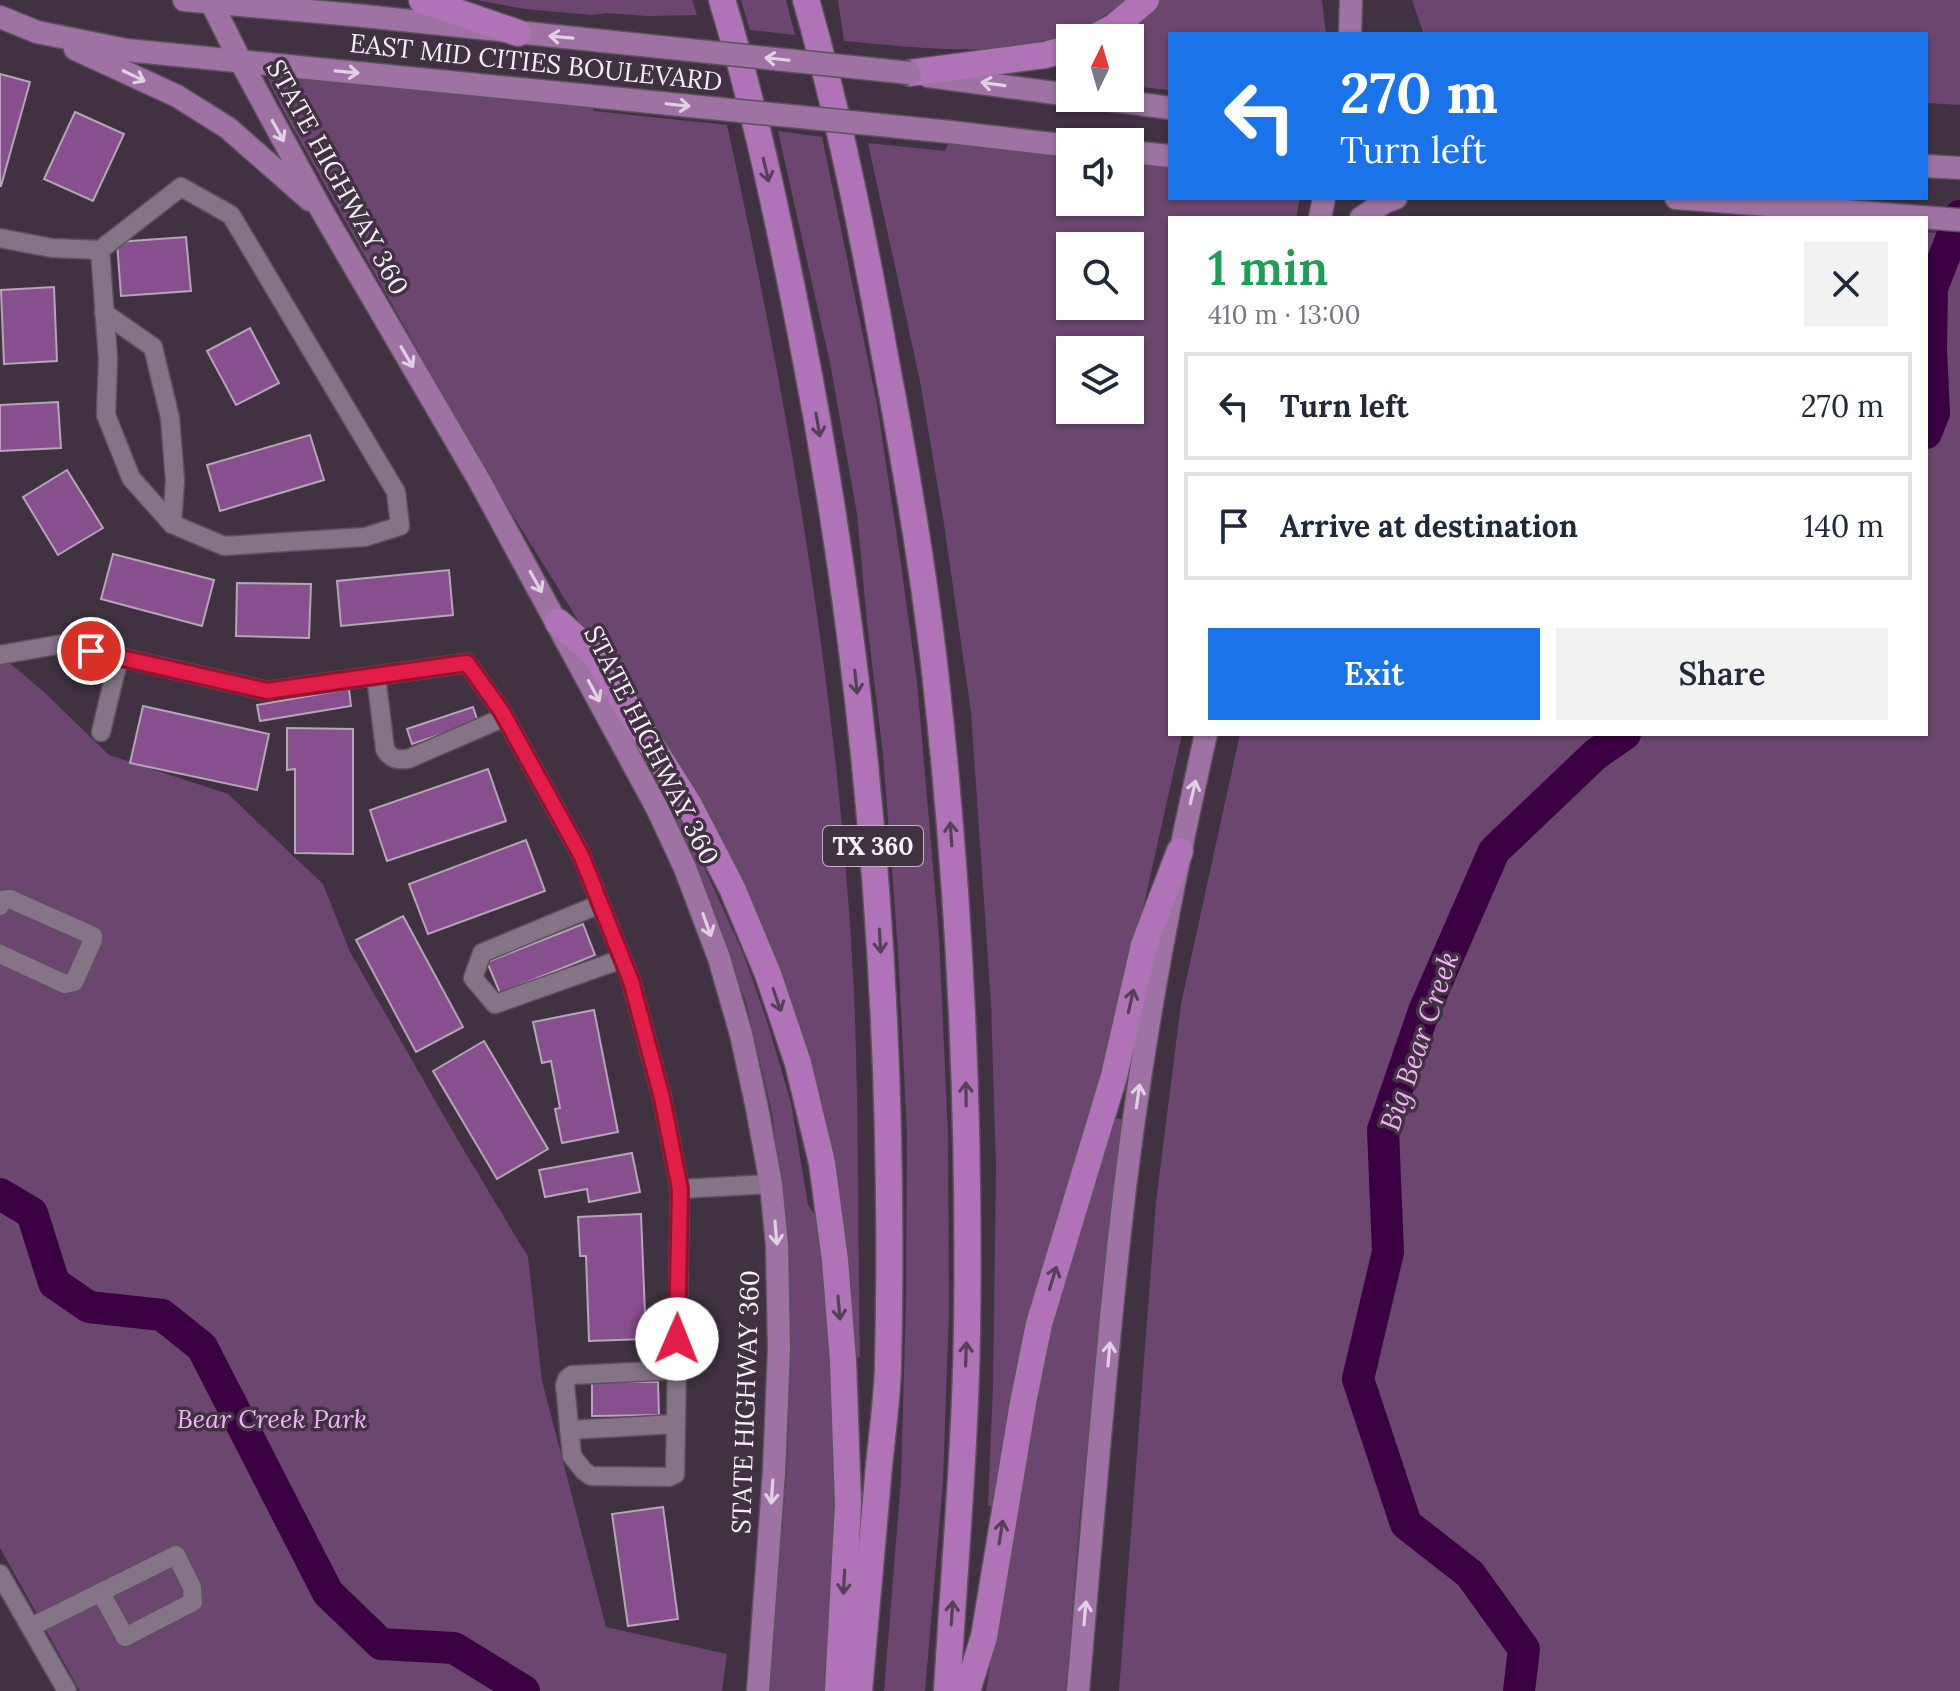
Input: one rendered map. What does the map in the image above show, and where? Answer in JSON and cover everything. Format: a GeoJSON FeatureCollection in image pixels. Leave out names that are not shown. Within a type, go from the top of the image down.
{"type":"FeatureCollection","features":[{"type":"Feature","properties":{"kind":"highway"},"geometry":{"type":"LineString","coordinates":[[422,0],[518,33]]}},
{"type":"Feature","properties":{"kind":"highway","name":"TX 360"},"geometry":{"type":"LineString","coordinates":[[806,0],[873,289],[897,419],[924,584],[949,808],[966,1071],[968,1217],[960,1503],[947,1691]]}},
{"type":"Feature","properties":{"kind":"highway"},"geometry":{"type":"LineString","coordinates":[[818,0],[819,47]]}},
{"type":"Feature","properties":{"kind":"highway"},"geometry":{"type":"LineString","coordinates":[[1118,24],[1146,0]]}},
{"type":"Feature","properties":{"kind":"highway","name":"TX 360"},"geometry":{"type":"LineString","coordinates":[[723,4],[787,265],[832,507],[853,650],[878,911],[890,1174],[887,1372],[859,1691]]}},
{"type":"Feature","properties":{"kind":"highway"},"geometry":{"type":"LineString","coordinates":[[910,73],[1056,52]]}},
{"type":"Feature","properties":{"kind":"highway"},"geometry":{"type":"LineString","coordinates":[[558,622],[595,655],[689,805],[732,888],[768,974],[798,1063],[822,1163],[835,1260],[843,1360],[848,1504],[838,1691]]}},
{"type":"Feature","properties":{"kind":"highway"},"geometry":{"type":"LineString","coordinates":[[967,1691],[984,1637],[1039,1324],[1114,1076],[1144,945],[1180,851]]}},
{"type":"Feature","properties":{"kind":"main road","name":"EAST MID CITIES BOULEVARD"},"geometry":{"type":"LineString","coordinates":[[184,0],[910,73],[1056,93]]}},
{"type":"Feature","properties":{"kind":"main road","name":"STATE HIGHWAY 360"},"geometry":{"type":"LineString","coordinates":[[210,1],[322,211],[479,480],[657,808],[685,868],[719,958],[741,1034],[771,1184],[777,1245],[779,1349],[774,1472],[758,1691]]}},
{"type":"Feature","properties":{"kind":"main road"},"geometry":{"type":"LineString","coordinates":[[1350,32],[1352,1]]}},
{"type":"Feature","properties":{"kind":"main road"},"geometry":{"type":"LineString","coordinates":[[1352,1],[1361,32]]}},
{"type":"Feature","properties":{"kind":"main road","name":"EAST MID CITIES BOULEVARD"},"geometry":{"type":"LineString","coordinates":[[0,17],[37,32],[126,50],[1056,144]]}},
{"type":"Feature","properties":{"kind":"main road"},"geometry":{"type":"LineString","coordinates":[[37,32],[177,96],[228,128],[322,211]]}},
{"type":"Feature","properties":{"kind":"main road"},"geometry":{"type":"LineString","coordinates":[[1144,105],[1168,108]]}},
{"type":"Feature","properties":{"kind":"main road"},"geometry":{"type":"LineString","coordinates":[[1144,153],[1168,156]]}},
{"type":"Feature","properties":{"kind":"main road"},"geometry":{"type":"LineString","coordinates":[[1928,166],[1960,168]]}},
{"type":"Feature","properties":{"kind":"main road"},"geometry":{"type":"LineString","coordinates":[[1364,216],[1390,200]]}},
{"type":"Feature","properties":{"kind":"main road"},"geometry":{"type":"LineString","coordinates":[[1702,200],[1908,216]]}},
{"type":"Feature","properties":{"kind":"main road"},"geometry":{"type":"LineString","coordinates":[[1928,218],[1960,220]]}},
{"type":"Feature","properties":{"kind":"main road"},"geometry":{"type":"LineString","coordinates":[[1078,1691],[1119,1238],[1141,1078],[1180,851],[1206,736]]}},
{"type":"Feature","properties":{"kind":"street"},"geometry":{"type":"LineString","coordinates":[[0,238],[52,248],[100,250],[181,187],[231,215],[396,492],[400,526],[365,537],[224,546],[172,524],[131,478],[106,415],[108,359],[100,250]]}},
{"type":"Feature","properties":{"kind":"street"},"geometry":{"type":"LineString","coordinates":[[104,313],[153,347],[170,418],[175,481],[172,524]]}},
{"type":"Feature","properties":{"kind":"street"},"geometry":{"type":"LineString","coordinates":[[0,655],[62,644],[267,691],[467,663],[505,717],[581,855],[631,981],[662,1098],[680,1189],[677,1370],[675,1474],[669,1477],[591,1476],[584,1471],[572,1456],[567,1379],[572,1375],[677,1370]]}},
{"type":"Feature","properties":{"kind":"street"},"geometry":{"type":"LineString","coordinates":[[101,732],[119,657]]}},
{"type":"Feature","properties":{"kind":"street"},"geometry":{"type":"LineString","coordinates":[[376,676],[385,749],[389,756],[397,760],[408,759],[505,717]]}},
{"type":"Feature","properties":{"kind":"street"},"geometry":{"type":"LineString","coordinates":[[0,906],[3,900],[10,899],[93,936],[74,982],[65,984],[0,954]]}},
{"type":"Feature","properties":{"kind":"street"},"geometry":{"type":"LineString","coordinates":[[600,904],[482,953],[473,978],[495,1004],[622,959]]}},
{"type":"Feature","properties":{"kind":"street"},"geometry":{"type":"LineString","coordinates":[[680,1189],[771,1184]]}},
{"type":"Feature","properties":{"kind":"street"},"geometry":{"type":"LineString","coordinates":[[569,1430],[676,1424]]}},
{"type":"Feature","properties":{"kind":"street"},"geometry":{"type":"LineString","coordinates":[[31,1627],[176,1555],[192,1587],[193,1602],[125,1637],[101,1593]]}},
{"type":"Feature","properties":{"kind":"street"},"geometry":{"type":"LineString","coordinates":[[0,1574],[67,1691]]}},
{"type":"Feature","properties":{"kind":"green space"},"geometry":{"type":"Polygon","coordinates":[[[476,0],[692,0],[697,15],[592,15],[525,9],[476,0]]]}},
{"type":"Feature","properties":{"kind":"green space"},"geometry":{"type":"Polygon","coordinates":[[[741,0],[786,0],[795,35],[750,30],[741,0]]]}},
{"type":"Feature","properties":{"kind":"green space"},"geometry":{"type":"Polygon","coordinates":[[[838,0],[1127,0],[1088,24],[1056,24],[1056,37],[1005,47],[924,48],[844,41],[838,0]]]}},
{"type":"Feature","properties":{"kind":"green space"},"geometry":{"type":"Polygon","coordinates":[[[1158,0],[1322,0],[1326,32],[1168,32],[1168,90],[1144,87],[1144,24],[1129,24],[1158,0]]]}},
{"type":"Feature","properties":{"kind":"green space"},"geometry":{"type":"Polygon","coordinates":[[[1412,0],[1960,0],[1960,105],[1928,103],[1928,32],[1423,32],[1412,0]]]}},
{"type":"Feature","properties":{"kind":"green space"},"geometry":{"type":"Polygon","coordinates":[[[268,77],[593,107],[594,111],[727,125],[787,428],[832,734],[854,991],[860,1357],[851,1358],[825,1142],[667,751],[576,617],[488,475],[285,114],[269,82],[268,77]]]}},
{"type":"Feature","properties":{"kind":"green space"},"geometry":{"type":"Polygon","coordinates":[[[778,131],[822,137],[877,404],[917,682],[939,936],[948,1135],[949,1312],[943,1482],[925,1691],[884,1691],[901,1480],[907,1134],[898,949],[883,754],[857,514],[830,363],[778,131]]]}},
{"type":"Feature","properties":{"kind":"green space"},"geometry":{"type":"Polygon","coordinates":[[[868,143],[945,151],[948,144],[1056,155],[1056,216],[1144,216],[1144,163],[1168,166],[1168,200],[1300,200],[1296,216],[1168,216],[1168,736],[1182,736],[1117,1025],[997,1506],[988,1506],[996,1168],[991,1003],[971,712],[920,381],[868,143]]]}},
{"type":"Feature","properties":{"kind":"green space"},"geometry":{"type":"Polygon","coordinates":[[[1928,232],[1960,235],[1960,1691],[1119,1691],[1156,1202],[1181,1004],[1240,736],[1928,736],[1928,232]]]}},
{"type":"Feature","properties":{"kind":"green space","name":"Bear Creek Park"},"geometry":{"type":"Polygon","coordinates":[[[0,655],[44,692],[109,755],[228,794],[323,884],[350,952],[528,1257],[542,1381],[606,1627],[727,1654],[722,1691],[80,1691],[0,1548],[0,655]]]}},
{"type":"Feature","properties":{"kind":"green space"},"geometry":{"type":"Polygon","coordinates":[[[676,812],[743,953],[767,1021],[791,1103],[808,1205],[818,1219],[829,1303],[837,1497],[824,1691],[768,1691],[787,1469],[790,1358],[783,1202],[772,1113],[746,1002],[673,814],[676,812]]]}},
{"type":"Feature","properties":{"kind":"green space"},"geometry":{"type":"Polygon","coordinates":[[[1112,1118],[1123,1119],[1080,1514],[1066,1691],[986,1691],[1039,1367],[1112,1118]]]}},
{"type":"Feature","properties":{"kind":"building"},"geometry":{"type":"Polygon","coordinates":[[[0,74],[30,82],[1,186],[0,186],[0,74]]]}},
{"type":"Feature","properties":{"kind":"building"},"geometry":{"type":"Polygon","coordinates":[[[75,112],[124,134],[93,201],[44,179],[75,112]]]}},
{"type":"Feature","properties":{"kind":"building"},"geometry":{"type":"Polygon","coordinates":[[[186,237],[191,291],[121,296],[117,242],[186,237]]]}},
{"type":"Feature","properties":{"kind":"building"},"geometry":{"type":"Polygon","coordinates":[[[54,287],[57,361],[4,364],[1,290],[54,287]]]}},
{"type":"Feature","properties":{"kind":"building"},"geometry":{"type":"Polygon","coordinates":[[[250,328],[279,383],[236,405],[207,351],[250,328]]]}},
{"type":"Feature","properties":{"kind":"building"},"geometry":{"type":"Polygon","coordinates":[[[58,402],[61,448],[0,451],[0,405],[58,402]]]}},
{"type":"Feature","properties":{"kind":"building"},"geometry":{"type":"Polygon","coordinates":[[[310,435],[324,480],[220,511],[207,465],[310,435]]]}},
{"type":"Feature","properties":{"kind":"building"},"geometry":{"type":"Polygon","coordinates":[[[67,470],[103,528],[58,555],[23,497],[67,470]]]}},
{"type":"Feature","properties":{"kind":"building"},"geometry":{"type":"Polygon","coordinates":[[[113,554],[214,580],[202,626],[101,599],[113,554]]]}},
{"type":"Feature","properties":{"kind":"building"},"geometry":{"type":"Polygon","coordinates":[[[449,570],[453,615],[341,626],[337,581],[449,570]]]}},
{"type":"Feature","properties":{"kind":"building"},"geometry":{"type":"Polygon","coordinates":[[[237,583],[311,584],[309,638],[236,636],[237,583]]]}},
{"type":"Feature","properties":{"kind":"building"},"geometry":{"type":"Polygon","coordinates":[[[349,689],[351,706],[260,721],[257,705],[349,689]]]}},
{"type":"Feature","properties":{"kind":"building"},"geometry":{"type":"Polygon","coordinates":[[[143,706],[269,734],[257,790],[130,763],[143,706]]]}},
{"type":"Feature","properties":{"kind":"building"},"geometry":{"type":"Polygon","coordinates":[[[473,707],[478,722],[412,744],[407,729],[473,707]]]}},
{"type":"Feature","properties":{"kind":"building"},"geometry":{"type":"Polygon","coordinates":[[[287,728],[353,729],[353,854],[295,853],[295,769],[287,770],[287,728]]]}},
{"type":"Feature","properties":{"kind":"building"},"geometry":{"type":"Polygon","coordinates":[[[488,769],[506,821],[387,861],[370,810],[488,769]]]}},
{"type":"Feature","properties":{"kind":"building"},"geometry":{"type":"Polygon","coordinates":[[[526,840],[545,891],[428,934],[409,884],[526,840]]]}},
{"type":"Feature","properties":{"kind":"building"},"geometry":{"type":"Polygon","coordinates":[[[403,916],[463,1027],[416,1052],[356,940],[403,916]]]}},
{"type":"Feature","properties":{"kind":"building"},"geometry":{"type":"Polygon","coordinates":[[[583,924],[595,955],[500,993],[487,962],[583,924]]]}},
{"type":"Feature","properties":{"kind":"building"},"geometry":{"type":"Polygon","coordinates":[[[594,1010],[618,1132],[562,1143],[555,1109],[560,1108],[551,1061],[542,1063],[533,1022],[594,1010]]]}},
{"type":"Feature","properties":{"kind":"building"},"geometry":{"type":"Polygon","coordinates":[[[484,1041],[548,1149],[497,1179],[433,1071],[484,1041]]]}},
{"type":"Feature","properties":{"kind":"building"},"geometry":{"type":"Polygon","coordinates":[[[632,1153],[640,1192],[589,1202],[587,1189],[545,1197],[539,1170],[632,1153]]]}},
{"type":"Feature","properties":{"kind":"building"},"geometry":{"type":"Polygon","coordinates":[[[641,1214],[646,1339],[589,1341],[586,1256],[580,1256],[578,1217],[641,1214]]]}},
{"type":"Feature","properties":{"kind":"building"},"geometry":{"type":"Polygon","coordinates":[[[592,1382],[658,1382],[659,1415],[592,1416],[592,1382]]]}},
{"type":"Feature","properties":{"kind":"building"},"geometry":{"type":"Polygon","coordinates":[[[663,1507],[678,1619],[628,1626],[612,1514],[663,1507]]]}},
{"type":"Feature","properties":{"kind":"waterway","name":"Big Bear Creek"},"geometry":{"type":"LineString","coordinates":[[1928,428],[1934,413],[1932,288],[1960,216]]}},
{"type":"Feature","properties":{"kind":"waterway","name":"Big Bear Creek"},"geometry":{"type":"LineString","coordinates":[[1519,1691],[1524,1649],[1470,1574],[1406,1524],[1358,1379],[1388,1252],[1383,1130],[1424,1011],[1494,851],[1596,754],[1622,736]]}},
{"type":"Feature","properties":{"kind":"waterway"},"geometry":{"type":"LineString","coordinates":[[0,1194],[32,1213],[54,1283],[89,1307],[162,1315],[202,1347],[328,1593],[381,1644],[454,1648],[524,1691]]}},
{"type":"Feature","properties":{"kind":"route"},"geometry":{"type":"LineString","coordinates":[[91,651],[267,691],[467,663],[502,712],[581,855],[631,981],[662,1098],[680,1189],[677,1339]]}}]}
